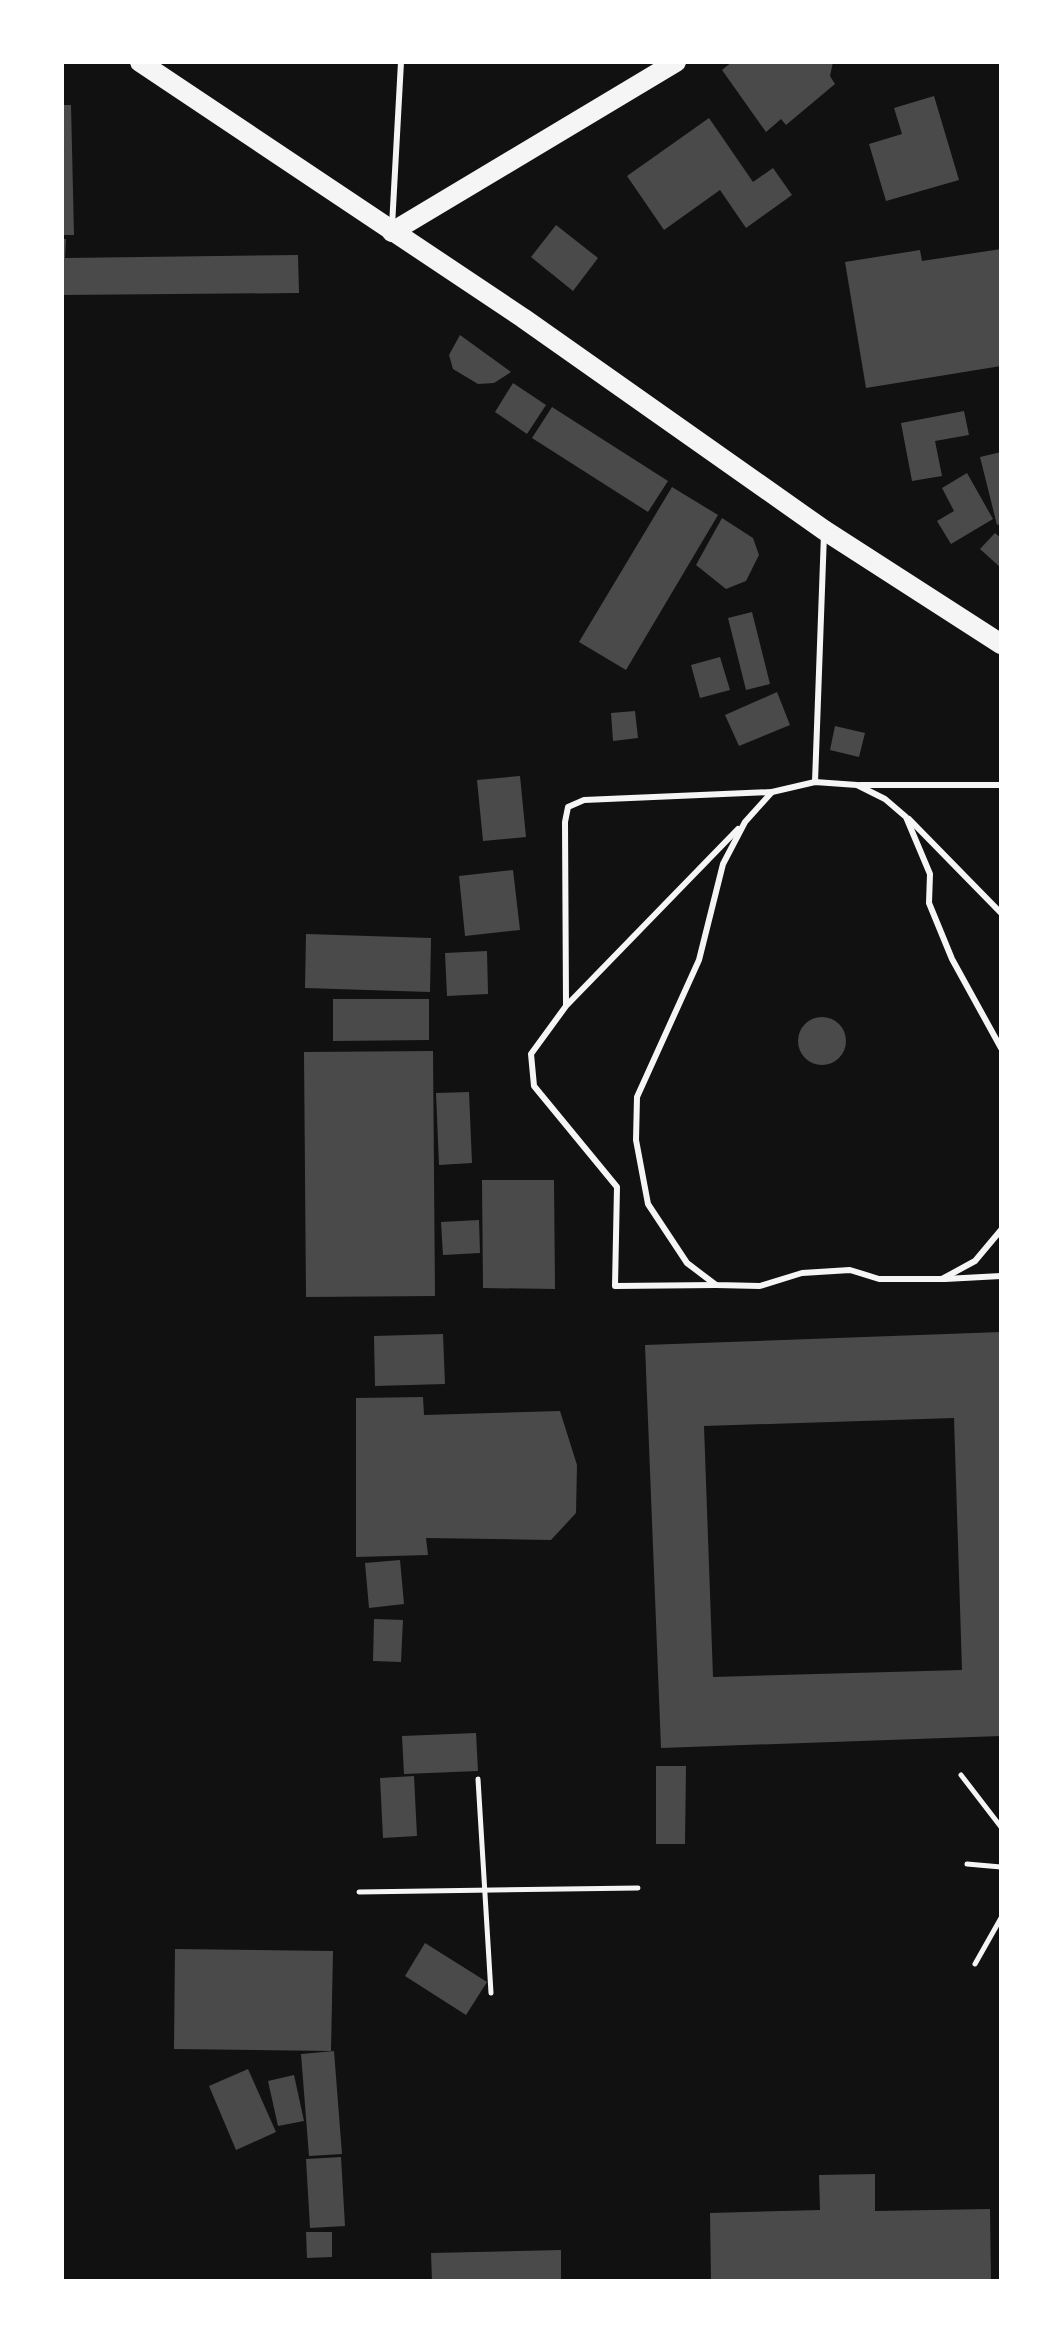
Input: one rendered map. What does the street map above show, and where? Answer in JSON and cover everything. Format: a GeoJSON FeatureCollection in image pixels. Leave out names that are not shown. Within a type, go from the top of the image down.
{"type":"FeatureCollection","features":[{"type":"Feature","properties":{"kind":"main road"},"geometry":{"type":"LineString","coordinates":[[140,62],[658,410],[824,530],[1001,644]]}},
{"type":"Feature","properties":{"kind":"main road"},"geometry":{"type":"LineString","coordinates":[[392,232],[676,62]]}},
{"type":"Feature","properties":{"kind":"lane"},"geometry":{"type":"LineString","coordinates":[[392,232],[401,62]]}},
{"type":"Feature","properties":{"kind":"lane"},"geometry":{"type":"LineString","coordinates":[[815,782],[824,530]]}},
{"type":"Feature","properties":{"kind":"lane"},"geometry":{"type":"LineString","coordinates":[[566,1006],[565,822],[568,807],[584,800],[772,792],[815,782],[1001,785]]}},
{"type":"Feature","properties":{"kind":"lane"},"geometry":{"type":"LineString","coordinates":[[857,785],[885,799],[906,817],[1001,913]]}},
{"type":"Feature","properties":{"kind":"lane"},"geometry":{"type":"LineString","coordinates":[[772,792],[566,1006],[531,1054],[534,1086],[617,1187],[615,1286],[760,1286],[802,1273],[850,1270],[879,1279],[1001,1276]]}},
{"type":"Feature","properties":{"kind":"lane"},"geometry":{"type":"LineString","coordinates":[[906,817],[930,874],[929,903],[952,959],[1001,1048]]}},
{"type":"Feature","properties":{"kind":"lane"},"geometry":{"type":"LineString","coordinates":[[716,1285],[687,1263],[648,1204],[636,1140],[637,1097],[699,960],[723,864],[745,822]]}},
{"type":"Feature","properties":{"kind":"lane"},"geometry":{"type":"LineString","coordinates":[[942,1279],[975,1261],[1001,1230]]}},
{"type":"Feature","properties":{"kind":"path"},"geometry":{"type":"LineString","coordinates":[[961,1775],[1001,1827]]}},
{"type":"Feature","properties":{"kind":"path"},"geometry":{"type":"LineString","coordinates":[[478,1779],[491,1993]]}},
{"type":"Feature","properties":{"kind":"path"},"geometry":{"type":"LineString","coordinates":[[967,1864],[1001,1867]]}},
{"type":"Feature","properties":{"kind":"path"},"geometry":{"type":"LineString","coordinates":[[359,1892],[638,1888]]}},
{"type":"Feature","properties":{"kind":"path"},"geometry":{"type":"LineString","coordinates":[[975,1964],[1001,1918]]}},
{"type":"Feature","properties":{"kind":"building"},"geometry":{"type":"Polygon","coordinates":[[[732,62],[833,62],[830,76],[835,84],[786,125],[781,119],[766,132],[722,70],[732,62]]]}},
{"type":"Feature","properties":{"kind":"building"},"geometry":{"type":"Polygon","coordinates":[[[934,96],[959,180],[886,201],[869,144],[902,134],[894,108],[934,96]]]}},
{"type":"Feature","properties":{"kind":"building"},"geometry":{"type":"Polygon","coordinates":[[[62,105],[71,105],[74,235],[62,235],[62,105]]]}},
{"type":"Feature","properties":{"kind":"building"},"geometry":{"type":"Polygon","coordinates":[[[709,118],[753,182],[773,168],[792,195],[746,228],[720,190],[664,230],[627,176],[709,118]]]}},
{"type":"Feature","properties":{"kind":"building"},"geometry":{"type":"Polygon","coordinates":[[[556,225],[598,258],[573,291],[531,257],[556,225]]]}},
{"type":"Feature","properties":{"kind":"building"},"geometry":{"type":"Polygon","coordinates":[[[62,239],[66,239],[65,258],[298,255],[299,293],[62,295],[62,239]]]}},
{"type":"Feature","properties":{"kind":"building"},"geometry":{"type":"Polygon","coordinates":[[[1001,249],[1001,366],[866,388],[845,262],[920,250],[922,261],[1001,249]]]}},
{"type":"Feature","properties":{"kind":"building"},"geometry":{"type":"Polygon","coordinates":[[[460,335],[511,372],[494,383],[478,384],[453,369],[449,355],[460,335]]]}},
{"type":"Feature","properties":{"kind":"building"},"geometry":{"type":"Polygon","coordinates":[[[513,383],[546,405],[527,434],[495,412],[513,383]]]}},
{"type":"Feature","properties":{"kind":"building"},"geometry":{"type":"Polygon","coordinates":[[[552,407],[668,481],[648,512],[532,438],[552,407]]]}},
{"type":"Feature","properties":{"kind":"building"},"geometry":{"type":"Polygon","coordinates":[[[964,411],[969,435],[935,441],[942,476],[912,481],[901,423],[964,411]]]}},
{"type":"Feature","properties":{"kind":"building"},"geometry":{"type":"Polygon","coordinates":[[[1001,452],[1001,524],[997,525],[980,457],[1001,452]]]}},
{"type":"Feature","properties":{"kind":"building"},"geometry":{"type":"Polygon","coordinates":[[[967,473],[993,519],[951,544],[937,521],[954,511],[942,488],[967,473]]]}},
{"type":"Feature","properties":{"kind":"building"},"geometry":{"type":"Polygon","coordinates":[[[672,487],[718,515],[626,670],[579,642],[672,487]]]}},
{"type":"Feature","properties":{"kind":"building"},"geometry":{"type":"Polygon","coordinates":[[[722,518],[753,538],[759,555],[746,581],[726,589],[696,565],[722,518]]]}},
{"type":"Feature","properties":{"kind":"building"},"geometry":{"type":"Polygon","coordinates":[[[995,533],[1001,538],[1001,568],[980,549],[995,533]]]}},
{"type":"Feature","properties":{"kind":"building"},"geometry":{"type":"Polygon","coordinates":[[[752,612],[770,684],[746,690],[728,618],[752,612]]]}},
{"type":"Feature","properties":{"kind":"building"},"geometry":{"type":"Polygon","coordinates":[[[720,657],[730,690],[700,698],[691,665],[720,657]]]}},
{"type":"Feature","properties":{"kind":"building"},"geometry":{"type":"Polygon","coordinates":[[[777,692],[790,725],[739,746],[725,715],[777,692]]]}},
{"type":"Feature","properties":{"kind":"building"},"geometry":{"type":"Polygon","coordinates":[[[635,711],[638,738],[613,741],[611,713],[635,711]]]}},
{"type":"Feature","properties":{"kind":"building"},"geometry":{"type":"Polygon","coordinates":[[[835,726],[865,733],[859,757],[830,750],[835,726]]]}},
{"type":"Feature","properties":{"kind":"building"},"geometry":{"type":"Polygon","coordinates":[[[520,776],[526,837],[483,841],[477,780],[520,776]]]}},
{"type":"Feature","properties":{"kind":"building"},"geometry":{"type":"Polygon","coordinates":[[[513,870],[520,930],[465,936],[459,876],[513,870]]]}},
{"type":"Feature","properties":{"kind":"building"},"geometry":{"type":"Polygon","coordinates":[[[306,934],[431,938],[430,992],[305,988],[306,934]]]}},
{"type":"Feature","properties":{"kind":"building"},"geometry":{"type":"Polygon","coordinates":[[[487,951],[488,994],[447,996],[445,953],[487,951]]]}},
{"type":"Feature","properties":{"kind":"building"},"geometry":{"type":"Polygon","coordinates":[[[333,999],[429,999],[429,1040],[333,1041],[333,999]]]}},
{"type":"Feature","properties":{"kind":"building"},"geometry":{"type":"Polygon","coordinates":[[[822,1017],[839,1024],[846,1041],[839,1058],[822,1065],[805,1058],[798,1041],[805,1024],[822,1017]]]}},
{"type":"Feature","properties":{"kind":"building"},"geometry":{"type":"Polygon","coordinates":[[[433,1051],[435,1296],[306,1297],[304,1052],[433,1051]]]}},
{"type":"Feature","properties":{"kind":"building"},"geometry":{"type":"Polygon","coordinates":[[[469,1092],[472,1163],[439,1165],[436,1093],[469,1092]]]}},
{"type":"Feature","properties":{"kind":"building"},"geometry":{"type":"Polygon","coordinates":[[[482,1180],[554,1180],[555,1289],[483,1288],[482,1180]]]}},
{"type":"Feature","properties":{"kind":"building"},"geometry":{"type":"Polygon","coordinates":[[[479,1220],[480,1253],[443,1255],[441,1222],[479,1220]]]}},
{"type":"Feature","properties":{"kind":"building"},"geometry":{"type":"Polygon","coordinates":[[[1001,1332],[1001,1736],[661,1748],[645,1345],[1001,1332]],[[954,1418],[704,1426],[713,1677],[962,1670],[954,1418]]]}},
{"type":"Feature","properties":{"kind":"building"},"geometry":{"type":"Polygon","coordinates":[[[443,1334],[445,1384],[375,1386],[374,1336],[443,1334]]]}},
{"type":"Feature","properties":{"kind":"building"},"geometry":{"type":"Polygon","coordinates":[[[423,1397],[424,1415],[560,1411],[577,1465],[576,1513],[551,1540],[426,1538],[428,1555],[356,1557],[356,1398],[423,1397]]]}},
{"type":"Feature","properties":{"kind":"building"},"geometry":{"type":"Polygon","coordinates":[[[400,1560],[404,1604],[369,1608],[365,1563],[400,1560]]]}},
{"type":"Feature","properties":{"kind":"building"},"geometry":{"type":"Polygon","coordinates":[[[374,1619],[403,1620],[401,1662],[373,1661],[374,1619]]]}},
{"type":"Feature","properties":{"kind":"building"},"geometry":{"type":"Polygon","coordinates":[[[476,1733],[478,1771],[404,1774],[402,1736],[476,1733]]]}},
{"type":"Feature","properties":{"kind":"building"},"geometry":{"type":"Polygon","coordinates":[[[656,1766],[686,1766],[685,1844],[656,1844],[656,1766]]]}},
{"type":"Feature","properties":{"kind":"building"},"geometry":{"type":"Polygon","coordinates":[[[414,1776],[417,1836],[383,1838],[380,1778],[414,1776]]]}},
{"type":"Feature","properties":{"kind":"building"},"geometry":{"type":"Polygon","coordinates":[[[425,1943],[487,1982],[466,2015],[405,1976],[425,1943]]]}},
{"type":"Feature","properties":{"kind":"building"},"geometry":{"type":"Polygon","coordinates":[[[175,1949],[333,1951],[331,2051],[174,2049],[175,1949]]]}},
{"type":"Feature","properties":{"kind":"building"},"geometry":{"type":"Polygon","coordinates":[[[334,2051],[342,2154],[309,2156],[301,2054],[334,2051]]]}},
{"type":"Feature","properties":{"kind":"building"},"geometry":{"type":"Polygon","coordinates":[[[248,2069],[276,2132],[236,2150],[209,2086],[248,2069]]]}},
{"type":"Feature","properties":{"kind":"building"},"geometry":{"type":"Polygon","coordinates":[[[294,2075],[304,2121],[278,2126],[268,2081],[294,2075]]]}},
{"type":"Feature","properties":{"kind":"building"},"geometry":{"type":"Polygon","coordinates":[[[341,2157],[345,2226],[310,2228],[306,2159],[341,2157]]]}},
{"type":"Feature","properties":{"kind":"building"},"geometry":{"type":"Polygon","coordinates":[[[875,2174],[875,2211],[990,2209],[991,2281],[711,2281],[710,2213],[820,2210],[819,2175],[875,2174]]]}},
{"type":"Feature","properties":{"kind":"building"},"geometry":{"type":"Polygon","coordinates":[[[306,2232],[332,2232],[332,2257],[307,2258],[306,2232]]]}},
{"type":"Feature","properties":{"kind":"building"},"geometry":{"type":"Polygon","coordinates":[[[561,2250],[561,2281],[432,2281],[431,2253],[561,2250]]]}}]}
